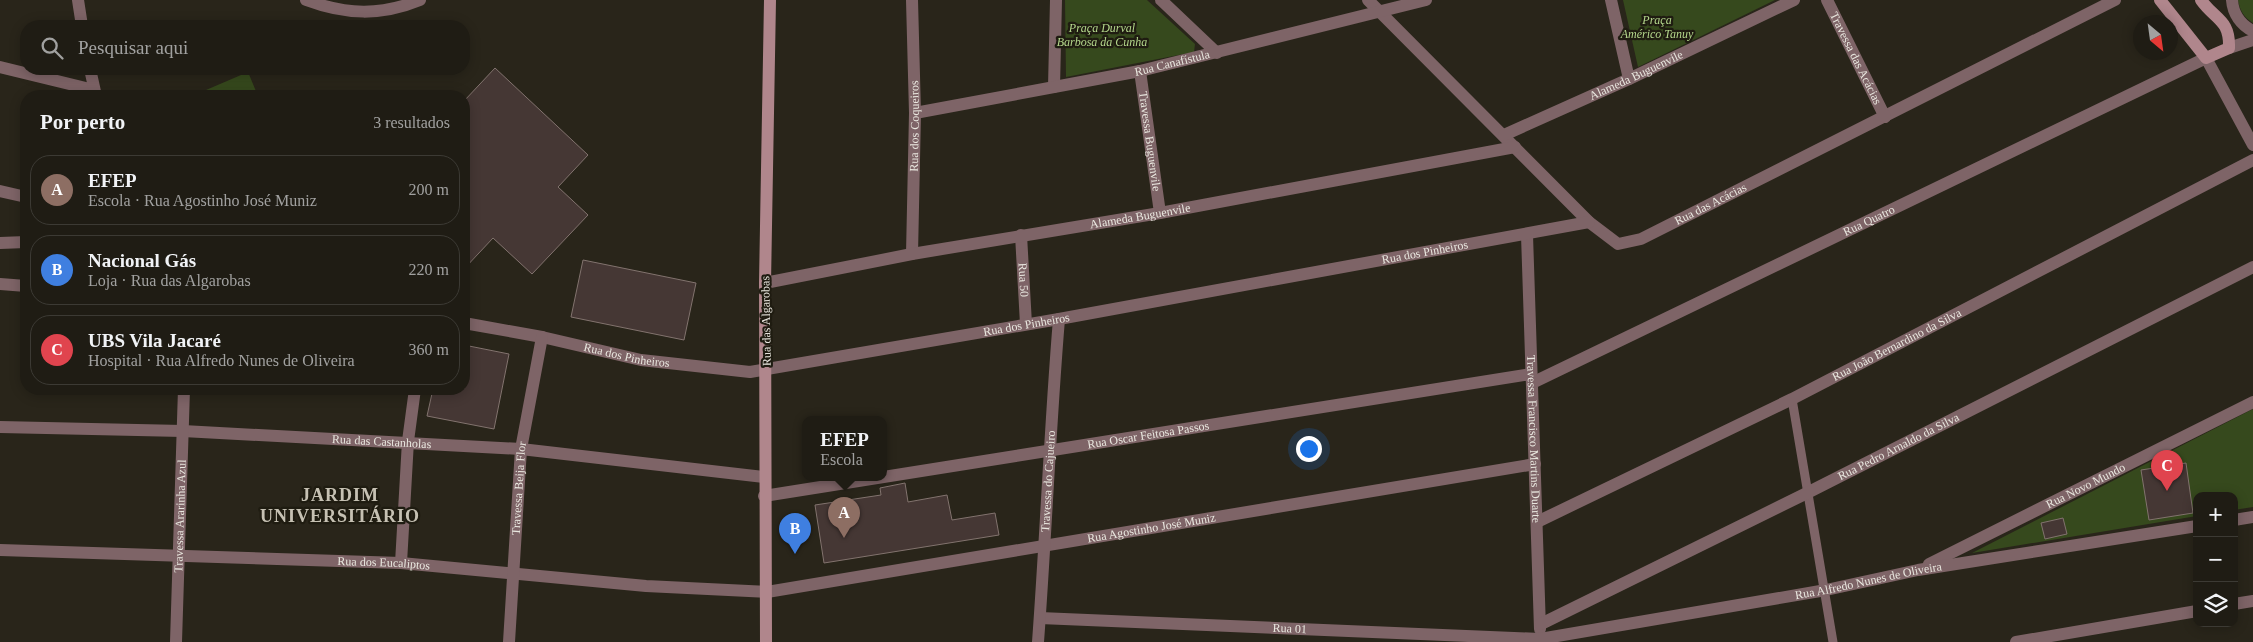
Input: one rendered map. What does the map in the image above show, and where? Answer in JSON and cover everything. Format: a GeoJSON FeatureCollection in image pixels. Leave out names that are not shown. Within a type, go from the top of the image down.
{"type":"FeatureCollection","features":[{"type":"Feature","properties":{"kind":"street"},"geometry":{"type":"LineString","coordinates":[[78,0],[81,20]]}},
{"type":"Feature","properties":{"kind":"street"},"geometry":{"type":"LineString","coordinates":[[306,0],[332,10],[380,12],[398,9],[420,0]]}},
{"type":"Feature","properties":{"kind":"street","name":"Rua das Algarobas"},"geometry":{"type":"LineString","coordinates":[[766,642],[767,592],[764,496],[765,283],[770,0]]}},
{"type":"Feature","properties":{"kind":"street","name":"Rua dos Coqueiros"},"geometry":{"type":"LineString","coordinates":[[912,0],[915,113],[912,254]]}},
{"type":"Feature","properties":{"kind":"street"},"geometry":{"type":"LineString","coordinates":[[1054,87],[1056,0]]}},
{"type":"Feature","properties":{"kind":"street"},"geometry":{"type":"LineString","coordinates":[[1161,0],[1217,53]]}},
{"type":"Feature","properties":{"kind":"street","name":"Rua das Acácias"},"geometry":{"type":"LineString","coordinates":[[1368,0],[1589,222],[1618,244],[1634,242],[2114,0]]}},
{"type":"Feature","properties":{"kind":"street","name":"Rua Canafístula"},"geometry":{"type":"LineString","coordinates":[[915,113],[1140,71],[1426,0]]}},
{"type":"Feature","properties":{"kind":"street"},"geometry":{"type":"LineString","coordinates":[[1611,0],[1629,79]]}},
{"type":"Feature","properties":{"kind":"street","name":"Alameda Buguenvile"},"geometry":{"type":"LineString","coordinates":[[1504,135],[1629,79],[1794,0]]}},
{"type":"Feature","properties":{"kind":"street","name":"Travessa das Acácias"},"geometry":{"type":"LineString","coordinates":[[1827,0],[1885,117]]}},
{"type":"Feature","properties":{"kind":"street"},"geometry":{"type":"LineString","coordinates":[[2160,0],[2206,58],[2253,145]]}},
{"type":"Feature","properties":{"kind":"street"},"geometry":{"type":"LineString","coordinates":[[2201,0],[2207,9],[2225,23],[2229,37],[2229,48]]}},
{"type":"Feature","properties":{"kind":"street"},"geometry":{"type":"LineString","coordinates":[[2232,0],[2236,15],[2244,26],[2253,31]]}},
{"type":"Feature","properties":{"kind":"street"},"geometry":{"type":"LineString","coordinates":[[2206,58],[2253,40]]}},
{"type":"Feature","properties":{"kind":"street","name":"Rua Quatro"},"geometry":{"type":"LineString","coordinates":[[1532,378],[2206,58]]}},
{"type":"Feature","properties":{"kind":"street"},"geometry":{"type":"LineString","coordinates":[[0,67],[20,72]]}},
{"type":"Feature","properties":{"kind":"street","name":"Travessa Buguenvile"},"geometry":{"type":"LineString","coordinates":[[1140,71],[1160,213]]}},
{"type":"Feature","properties":{"kind":"street"},"geometry":{"type":"LineString","coordinates":[[29,75],[84,90]]}},
{"type":"Feature","properties":{"kind":"street"},"geometry":{"type":"LineString","coordinates":[[91,75],[94,90]]}},
{"type":"Feature","properties":{"kind":"street","name":"Alameda Buguenvile"},"geometry":{"type":"LineString","coordinates":[[765,283],[912,254],[1160,213],[1515,148]]}},
{"type":"Feature","properties":{"kind":"street","name":"Rua João Bernardino da Silva"},"geometry":{"type":"LineString","coordinates":[[1537,522],[1792,399],[2253,160]]}},
{"type":"Feature","properties":{"kind":"street"},"geometry":{"type":"LineString","coordinates":[[0,191],[20,196]]}},
{"type":"Feature","properties":{"kind":"street","name":"Rua dos Pinheiros"},"geometry":{"type":"LineString","coordinates":[[470,324],[542,337],[641,360],[741,371],[766,369],[1059,319],[1589,222]]}},
{"type":"Feature","properties":{"kind":"street","name":"Travessa Francisco Martins Duarte"},"geometry":{"type":"LineString","coordinates":[[1527,234],[1541,624],[1540,640]]}},
{"type":"Feature","properties":{"kind":"street","name":"Rua 50"},"geometry":{"type":"LineString","coordinates":[[1021,236],[1026,324]]}},
{"type":"Feature","properties":{"kind":"street"},"geometry":{"type":"LineString","coordinates":[[0,243],[20,242]]}},
{"type":"Feature","properties":{"kind":"street","name":"Rua Pedro Arnaldo da Silva"},"geometry":{"type":"LineString","coordinates":[[1541,624],[1807,493],[2253,267]]}},
{"type":"Feature","properties":{"kind":"street"},"geometry":{"type":"LineString","coordinates":[[0,284],[20,286]]}},
{"type":"Feature","properties":{"kind":"street","name":"Travessa do Cajueiro"},"geometry":{"type":"LineString","coordinates":[[1038,642],[1059,319]]}},
{"type":"Feature","properties":{"kind":"street","name":"Travessa Beija Flor"},"geometry":{"type":"LineString","coordinates":[[509,642],[522,449],[542,337]]}},
{"type":"Feature","properties":{"kind":"street","name":"Rua Oscar Feitosa Passos"},"geometry":{"type":"LineString","coordinates":[[887,476],[1532,378]]}},
{"type":"Feature","properties":{"kind":"street","name":"Travessa Ararinha Azul"},"geometry":{"type":"LineString","coordinates":[[176,642],[184,395]]}},
{"type":"Feature","properties":{"kind":"street"},"geometry":{"type":"LineString","coordinates":[[400,563],[408,441],[414,395]]}},
{"type":"Feature","properties":{"kind":"street","name":"Rua Novo Mundo"},"geometry":{"type":"LineString","coordinates":[[1918,570],[2253,402]]}},
{"type":"Feature","properties":{"kind":"street","name":"Rua das Castanholas"},"geometry":{"type":"LineString","coordinates":[[0,427],[183,431],[408,441],[522,449],[764,477]]}},
{"type":"Feature","properties":{"kind":"street","name":"Rua Agostinho José Muniz"},"geometry":{"type":"LineString","coordinates":[[767,592],[1535,464]]}},
{"type":"Feature","properties":{"kind":"street","name":"Rua Oscar Feitosa Passos"},"geometry":{"type":"LineString","coordinates":[[764,496],[857,481]]}},
{"type":"Feature","properties":{"kind":"street"},"geometry":{"type":"LineString","coordinates":[[2238,519],[2253,517]]}},
{"type":"Feature","properties":{"kind":"street","name":"Rua Alfredo Nunes de Oliveira"},"geometry":{"type":"LineString","coordinates":[[1540,640],[1826,590],[1918,570],[2193,527]]}},
{"type":"Feature","properties":{"kind":"street","name":"Rua dos Eucaliptos"},"geometry":{"type":"LineString","coordinates":[[0,550],[400,563],[514,572],[646,586],[767,592]]}},
{"type":"Feature","properties":{"kind":"street"},"geometry":{"type":"LineString","coordinates":[[2238,603],[2253,601]]}},
{"type":"Feature","properties":{"kind":"street"},"geometry":{"type":"LineString","coordinates":[[2016,642],[2193,612]]}},
{"type":"Feature","properties":{"kind":"street","name":"Rua 01"},"geometry":{"type":"LineString","coordinates":[[1040,618],[1540,640]]}},
{"type":"Feature","properties":{"kind":"lane"},"geometry":{"type":"LineString","coordinates":[[1792,399],[1807,493],[1826,590],[1833,642]]}},
{"type":"Feature","properties":{"kind":"green space","name":"Praça Durval Barbosa da Cunha"},"geometry":{"type":"Polygon","coordinates":[[[1065,0],[1147,0],[1195,44],[1194,52],[1066,77],[1065,0]]]}},
{"type":"Feature","properties":{"kind":"green space","name":"Praça Américo Tanuy"},"geometry":{"type":"Polygon","coordinates":[[[1623,0],[1775,0],[1638,67],[1623,0]]]}},
{"type":"Feature","properties":{"kind":"green space"},"geometry":{"type":"Polygon","coordinates":[[[2238,0],[2253,0],[2253,23],[2243,13],[2238,0]]]}},
{"type":"Feature","properties":{"kind":"green space"},"geometry":{"type":"Polygon","coordinates":[[[241,75],[249,75],[256,90],[206,90],[241,75]]]}},
{"type":"Feature","properties":{"kind":"green space"},"geometry":{"type":"Polygon","coordinates":[[[2253,409],[2253,507],[2238,509],[2238,492],[2193,492],[2193,517],[1972,553],[2253,409]]]}},
{"type":"Feature","properties":{"kind":"building"},"geometry":{"type":"Polygon","coordinates":[[[495,68],[588,155],[558,187],[588,215],[532,274],[493,238],[470,263],[470,95],[495,68]]]}},
{"type":"Feature","properties":{"kind":"building"},"geometry":{"type":"Polygon","coordinates":[[[583,260],[696,283],[684,340],[571,317],[583,260]]]}},
{"type":"Feature","properties":{"kind":"building"},"geometry":{"type":"Polygon","coordinates":[[[470,346],[509,354],[494,429],[427,416],[432,395],[470,395],[470,346]]]}},
{"type":"Feature","properties":{"kind":"building"},"geometry":{"type":"Polygon","coordinates":[[[2186,463],[2193,513],[2149,520],[2141,470],[2186,463]]]}},
{"type":"Feature","properties":{"kind":"building"},"geometry":{"type":"Polygon","coordinates":[[[905,483],[908,502],[947,495],[952,520],[995,513],[999,535],[824,563],[815,505],[881,495],[880,488],[905,483]]]}},
{"type":"Feature","properties":{"kind":"building"},"geometry":{"type":"Polygon","coordinates":[[[2063,518],[2067,534],[2045,539],[2041,523],[2063,518]]]}},
{"type":"Feature","properties":{"kind":"place","name":"UBS Vila Jacaré"},"geometry":{"type":"Point","coordinates":[2167,491]}},
{"type":"Feature","properties":{"kind":"place","name":"EFEP"},"geometry":{"type":"Point","coordinates":[844,538]}},
{"type":"Feature","properties":{"kind":"place","name":"Nacional Gás"},"geometry":{"type":"Point","coordinates":[795,554]}},
{"type":"Feature","properties":{"kind":"district","name":"JARDIM UNIVERSITÁRIO"},"geometry":{"type":"Point","coordinates":[340,505]}}]}
